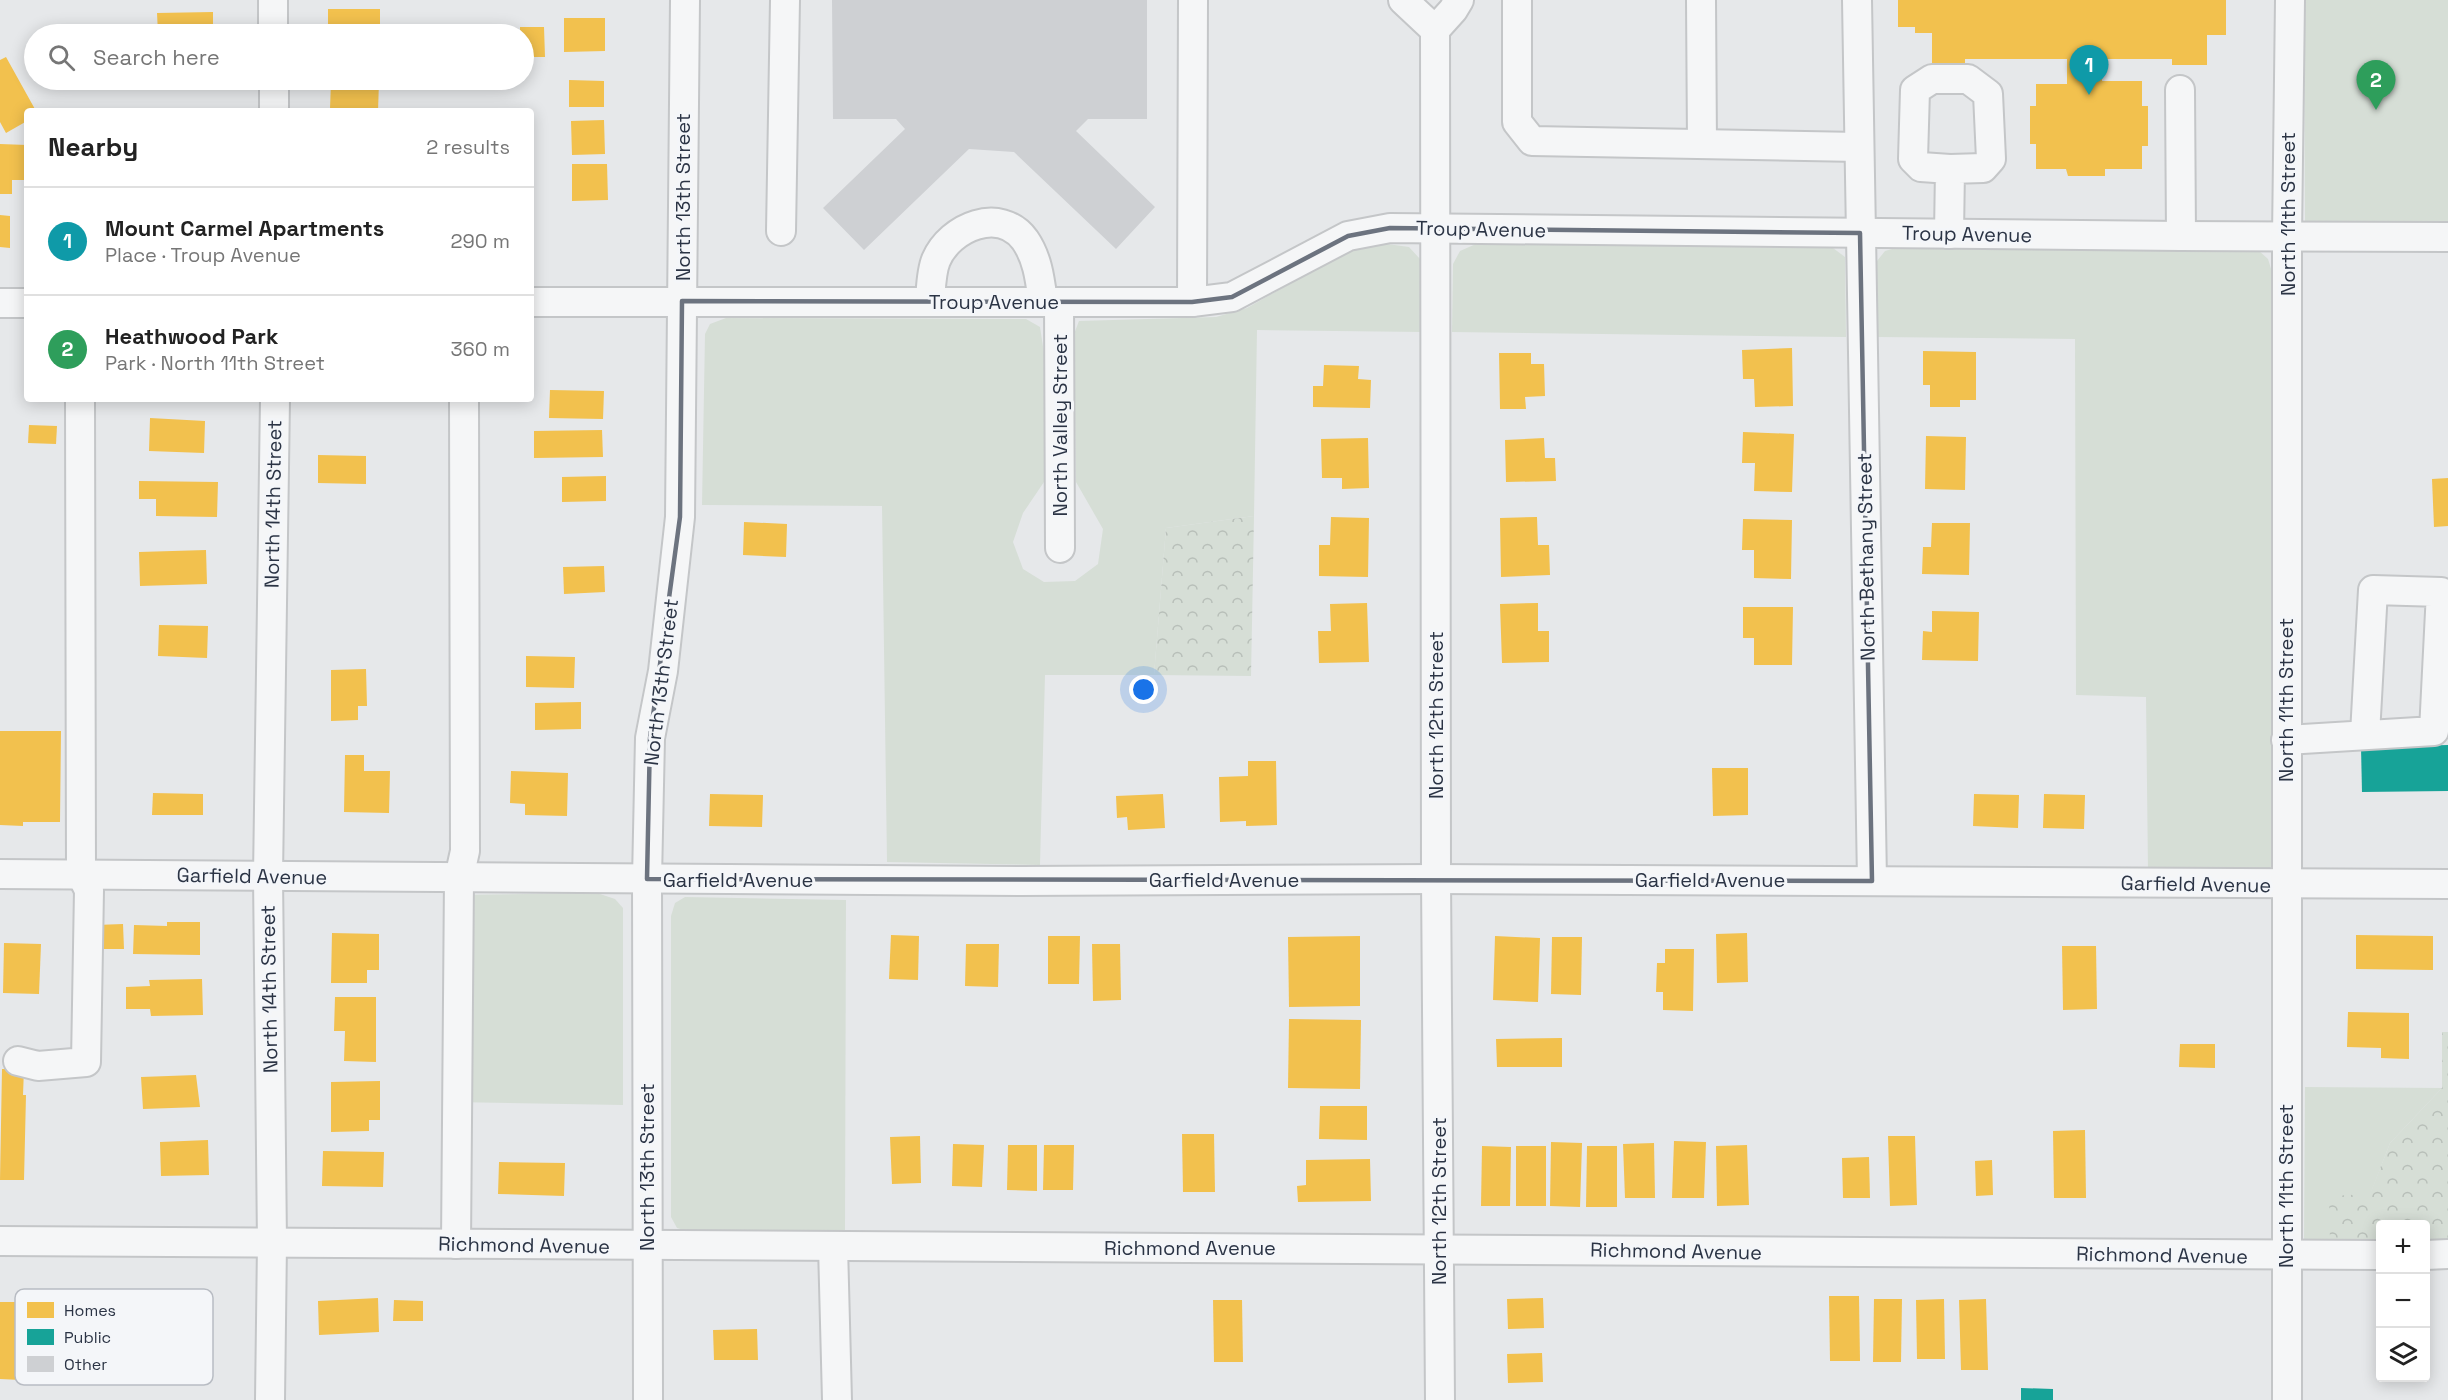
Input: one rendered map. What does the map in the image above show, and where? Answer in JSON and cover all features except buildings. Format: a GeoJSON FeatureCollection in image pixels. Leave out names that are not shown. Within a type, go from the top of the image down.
{"type":"FeatureCollection","features":[{"type":"Feature","properties":{"kind":"street"},"geometry":{"type":"LineString","coordinates":[[273,0],[273,24]]}},
{"type":"Feature","properties":{"kind":"street","name":"North 13th Street"},"geometry":{"type":"LineString","coordinates":[[648,1400],[647,879],[650,738],[663,671],[680,517],[685,0]]}},
{"type":"Feature","properties":{"kind":"street"},"geometry":{"type":"LineString","coordinates":[[781,231],[785,0]]}},
{"type":"Feature","properties":{"kind":"street"},"geometry":{"type":"LineString","coordinates":[[1192,302],[1193,0]]}},
{"type":"Feature","properties":{"kind":"street"},"geometry":{"type":"LineString","coordinates":[[1403,0],[1435,30],[1459,0]]}},
{"type":"Feature","properties":{"kind":"street"},"geometry":{"type":"LineString","coordinates":[[1517,0],[1517,122],[1532,141],[1859,147]]}},
{"type":"Feature","properties":{"kind":"street"},"geometry":{"type":"LineString","coordinates":[[1701,0],[1702,144]]}},
{"type":"Feature","properties":{"kind":"street","name":"North Bethany Street"},"geometry":{"type":"LineString","coordinates":[[1857,0],[1872,881]]}},
{"type":"Feature","properties":{"kind":"street","name":"North 11th Street"},"geometry":{"type":"LineString","coordinates":[[2287,1400],[2287,237],[2290,0]]}},
{"type":"Feature","properties":{"kind":"street","name":"North 12th Street"},"geometry":{"type":"LineString","coordinates":[[1435,30],[1436,879],[1440,1400]]}},
{"type":"Feature","properties":{"kind":"street"},"geometry":{"type":"LineString","coordinates":[[274,90],[274,108]]}},
{"type":"Feature","properties":{"kind":"street"},"geometry":{"type":"LineString","coordinates":[[2180,90],[2181,237]]}},
{"type":"Feature","properties":{"kind":"street"},"geometry":{"type":"LineString","coordinates":[[1949,234],[1950,169]]}},
{"type":"Feature","properties":{"kind":"street","name":"North Valley Street"},"geometry":{"type":"LineString","coordinates":[[930,301],[935,261],[948,241],[967,227],[986,222],[1007,226],[1024,239],[1035,259],[1051,302],[1060,548]]}},
{"type":"Feature","properties":{"kind":"street","name":"Troup Avenue"},"geometry":{"type":"LineString","coordinates":[[534,302],[1192,302],[1232,297],[1348,236],[1390,228],[2181,237],[2448,237]]}},
{"type":"Feature","properties":{"kind":"street"},"geometry":{"type":"LineString","coordinates":[[0,303],[24,303]]}},
{"type":"Feature","properties":{"kind":"street"},"geometry":{"type":"LineString","coordinates":[[18,1061],[38,1066],[86,1062],[89,890],[81,874],[80,402]]}},
{"type":"Feature","properties":{"kind":"street","name":"North 14th Street"},"geometry":{"type":"LineString","coordinates":[[270,1400],[272,1242],[268,876],[275,402]]}},
{"type":"Feature","properties":{"kind":"street"},"geometry":{"type":"LineString","coordinates":[[456,1244],[459,878],[465,851],[464,402]]}},
{"type":"Feature","properties":{"kind":"street"},"geometry":{"type":"LineString","coordinates":[[2286,740],[2434,731],[2441,592],[2373,590],[2365,734]]}},
{"type":"Feature","properties":{"kind":"street","name":"Garfield Avenue"},"geometry":{"type":"LineString","coordinates":[[0,874],[1033,881],[1436,879],[2286,885],[2448,884]]}},
{"type":"Feature","properties":{"kind":"street","name":"Richmond Avenue"},"geometry":{"type":"LineString","coordinates":[[0,1241],[2376,1255]]}},
{"type":"Feature","properties":{"kind":"street"},"geometry":{"type":"LineString","coordinates":[[833,1246],[837,1400]]}},
{"type":"Feature","properties":{"kind":"street"},"geometry":{"type":"LineString","coordinates":[[2430,1255],[2448,1254]]}},
{"type":"Feature","properties":{"kind":"highlighted area"},"geometry":{"type":"Polygon","coordinates":[[[1390,228],[1860,233],[1872,881],[647,879],[650,738],[680,517],[682,301],[1192,302],[1232,297],[1348,236],[1390,228]]]}},
{"type":"Feature","properties":{"kind":"green space"},"geometry":{"type":"Polygon","coordinates":[[[2304,0],[2448,0],[2448,221],[2305,221],[2304,0]]]}},
{"type":"Feature","properties":{"kind":"green space"},"geometry":{"type":"Polygon","coordinates":[[[1380,243],[1409,247],[1420,259],[1423,332],[1257,330],[1254,516],[1166,528],[1154,675],[1045,675],[1040,865],[887,862],[882,506],[702,505],[705,334],[710,324],[726,318],[1026,319],[1040,327],[1044,353],[1044,482],[1023,513],[1013,542],[1023,569],[1044,582],[1075,581],[1098,564],[1103,529],[1076,482],[1074,334],[1079,321],[1216,317],[1247,308],[1346,252],[1380,243]]]}},
{"type":"Feature","properties":{"kind":"green space"},"geometry":{"type":"Polygon","coordinates":[[[1476,244],[1833,248],[1845,257],[1846,337],[1452,332],[1453,264],[1460,251],[1476,244]]]}},
{"type":"Feature","properties":{"kind":"green space"},"geometry":{"type":"Polygon","coordinates":[[[1899,247],[2258,250],[2268,259],[2272,272],[2272,865],[2266,874],[2148,871],[2146,697],[2076,695],[2075,339],[1877,337],[1877,261],[1885,251],[1899,247]]]}},
{"type":"Feature","properties":{"kind":"green space"},"geometry":{"type":"Polygon","coordinates":[[[1254,516],[1251,676],[1154,675],[1166,528],[1254,516]]]}},
{"type":"Feature","properties":{"kind":"green space"},"geometry":{"type":"Polygon","coordinates":[[[597,893],[615,899],[623,908],[623,1105],[452,1102],[452,895],[597,893]]]}},
{"type":"Feature","properties":{"kind":"green space"},"geometry":{"type":"Polygon","coordinates":[[[685,897],[846,900],[845,1230],[691,1232],[677,1228],[671,1217],[671,916],[675,903],[685,897]]]}},
{"type":"Feature","properties":{"kind":"green space"},"geometry":{"type":"Polygon","coordinates":[[[2442,1032],[2448,1032],[2448,1243],[2430,1243],[2430,1220],[2376,1220],[2376,1244],[2330,1244],[2329,1196],[2370,1194],[2390,1143],[2442,1088],[2442,1032]]]}},
{"type":"Feature","properties":{"kind":"green space"},"geometry":{"type":"Polygon","coordinates":[[[2305,1087],[2442,1088],[2390,1143],[2370,1195],[2330,1244],[2304,1243],[2305,1087]]]}},
{"type":"Feature","properties":{"kind":"place","name":"Mount Carmel Apartments"},"geometry":{"type":"Point","coordinates":[2089,95]}},
{"type":"Feature","properties":{"kind":"place","name":"Heathwood Park"},"geometry":{"type":"Point","coordinates":[2376,110]}}]}
